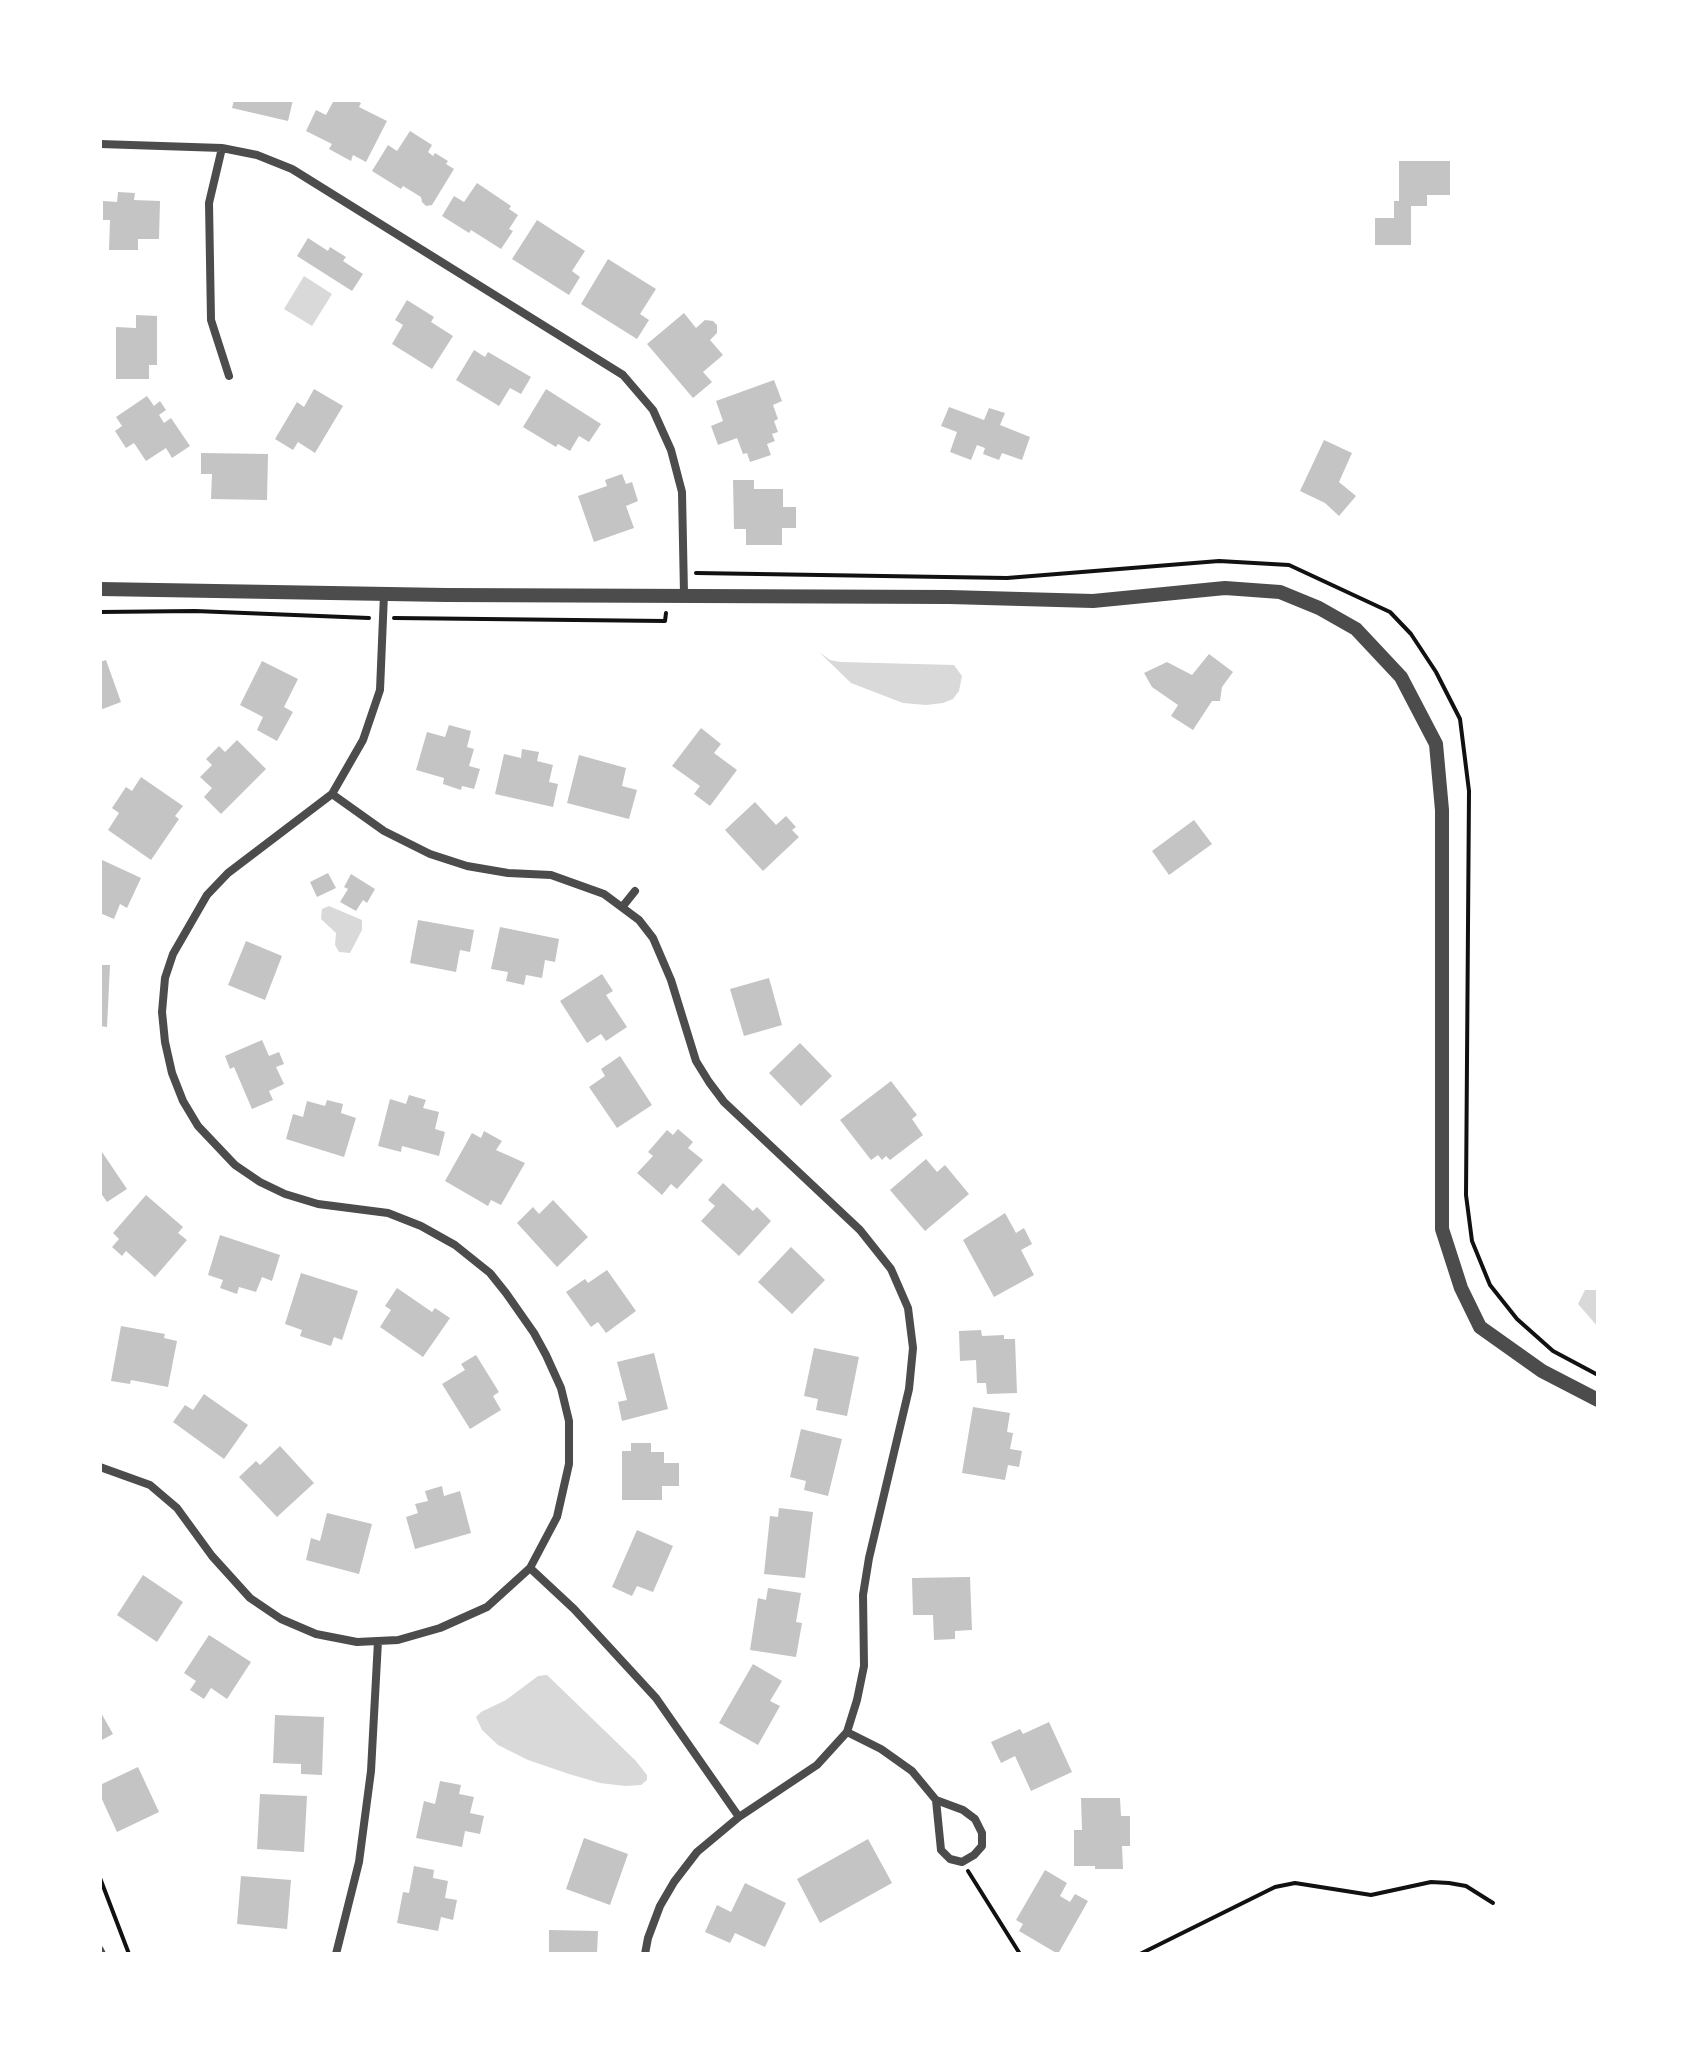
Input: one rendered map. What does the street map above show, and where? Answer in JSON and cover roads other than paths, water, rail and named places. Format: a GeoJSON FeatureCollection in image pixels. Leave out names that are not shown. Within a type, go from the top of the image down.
{"type":"FeatureCollection","features":[{"type":"Feature","properties":{"kind":"street"},"geometry":{"type":"LineString","coordinates":[[100,144],[222,148],[257,155],[292,169],[623,375],[653,410],[671,450],[682,492],[684,594]]}},
{"type":"Feature","properties":{"kind":"street"},"geometry":{"type":"LineString","coordinates":[[222,148],[209,203],[211,320],[229,376]]}},
{"type":"Feature","properties":{"kind":"street"},"geometry":{"type":"LineString","coordinates":[[100,589],[1093,601],[1225,588],[1280,592],[1319,608],[1356,629],[1401,677],[1436,744],[1442,810],[1442,1229],[1461,1288],[1480,1327],[1542,1371],[1598,1400]]}},
{"type":"Feature","properties":{"kind":"street"},"geometry":{"type":"LineString","coordinates":[[100,1467],[150,1485],[168,1500],[250,1598],[281,1619],[316,1634],[357,1642],[398,1640],[440,1628],[487,1607],[530,1568],[557,1517],[569,1464],[569,1421],[561,1388],[534,1333],[490,1273],[455,1245],[421,1226],[388,1213],[318,1204],[260,1182],[235,1165],[198,1126],[183,1101],[172,1073],[162,1012],[165,978],[173,954],[207,895],[228,873],[332,794],[363,740],[380,690],[384,594]]}},
{"type":"Feature","properties":{"kind":"street"},"geometry":{"type":"LineString","coordinates":[[332,794],[384,831],[430,854],[467,866],[508,873],[551,875],[604,894],[639,920],[653,938],[671,980],[696,1061],[709,1082],[724,1102],[860,1230],[891,1269],[908,1308],[913,1348],[909,1389],[869,1558],[863,1595],[864,1666],[847,1732],[817,1765],[739,1817],[697,1852],[660,1906],[645,1954]]}},
{"type":"Feature","properties":{"kind":"street"},"geometry":{"type":"LineString","coordinates":[[623,906],[635,891]]}},
{"type":"Feature","properties":{"kind":"street"},"geometry":{"type":"LineString","coordinates":[[530,1568],[574,1609],[656,1698],[739,1817]]}},
{"type":"Feature","properties":{"kind":"street"},"geometry":{"type":"LineString","coordinates":[[336,1954],[359,1862],[369,1786],[378,1641]]}},
{"type":"Feature","properties":{"kind":"street"},"geometry":{"type":"LineString","coordinates":[[847,1732],[881,1749],[912,1771],[936,1800],[963,1810],[975,1819],[982,1833],[982,1846],[962,1862],[950,1859],[941,1850],[936,1800]]}}]}
